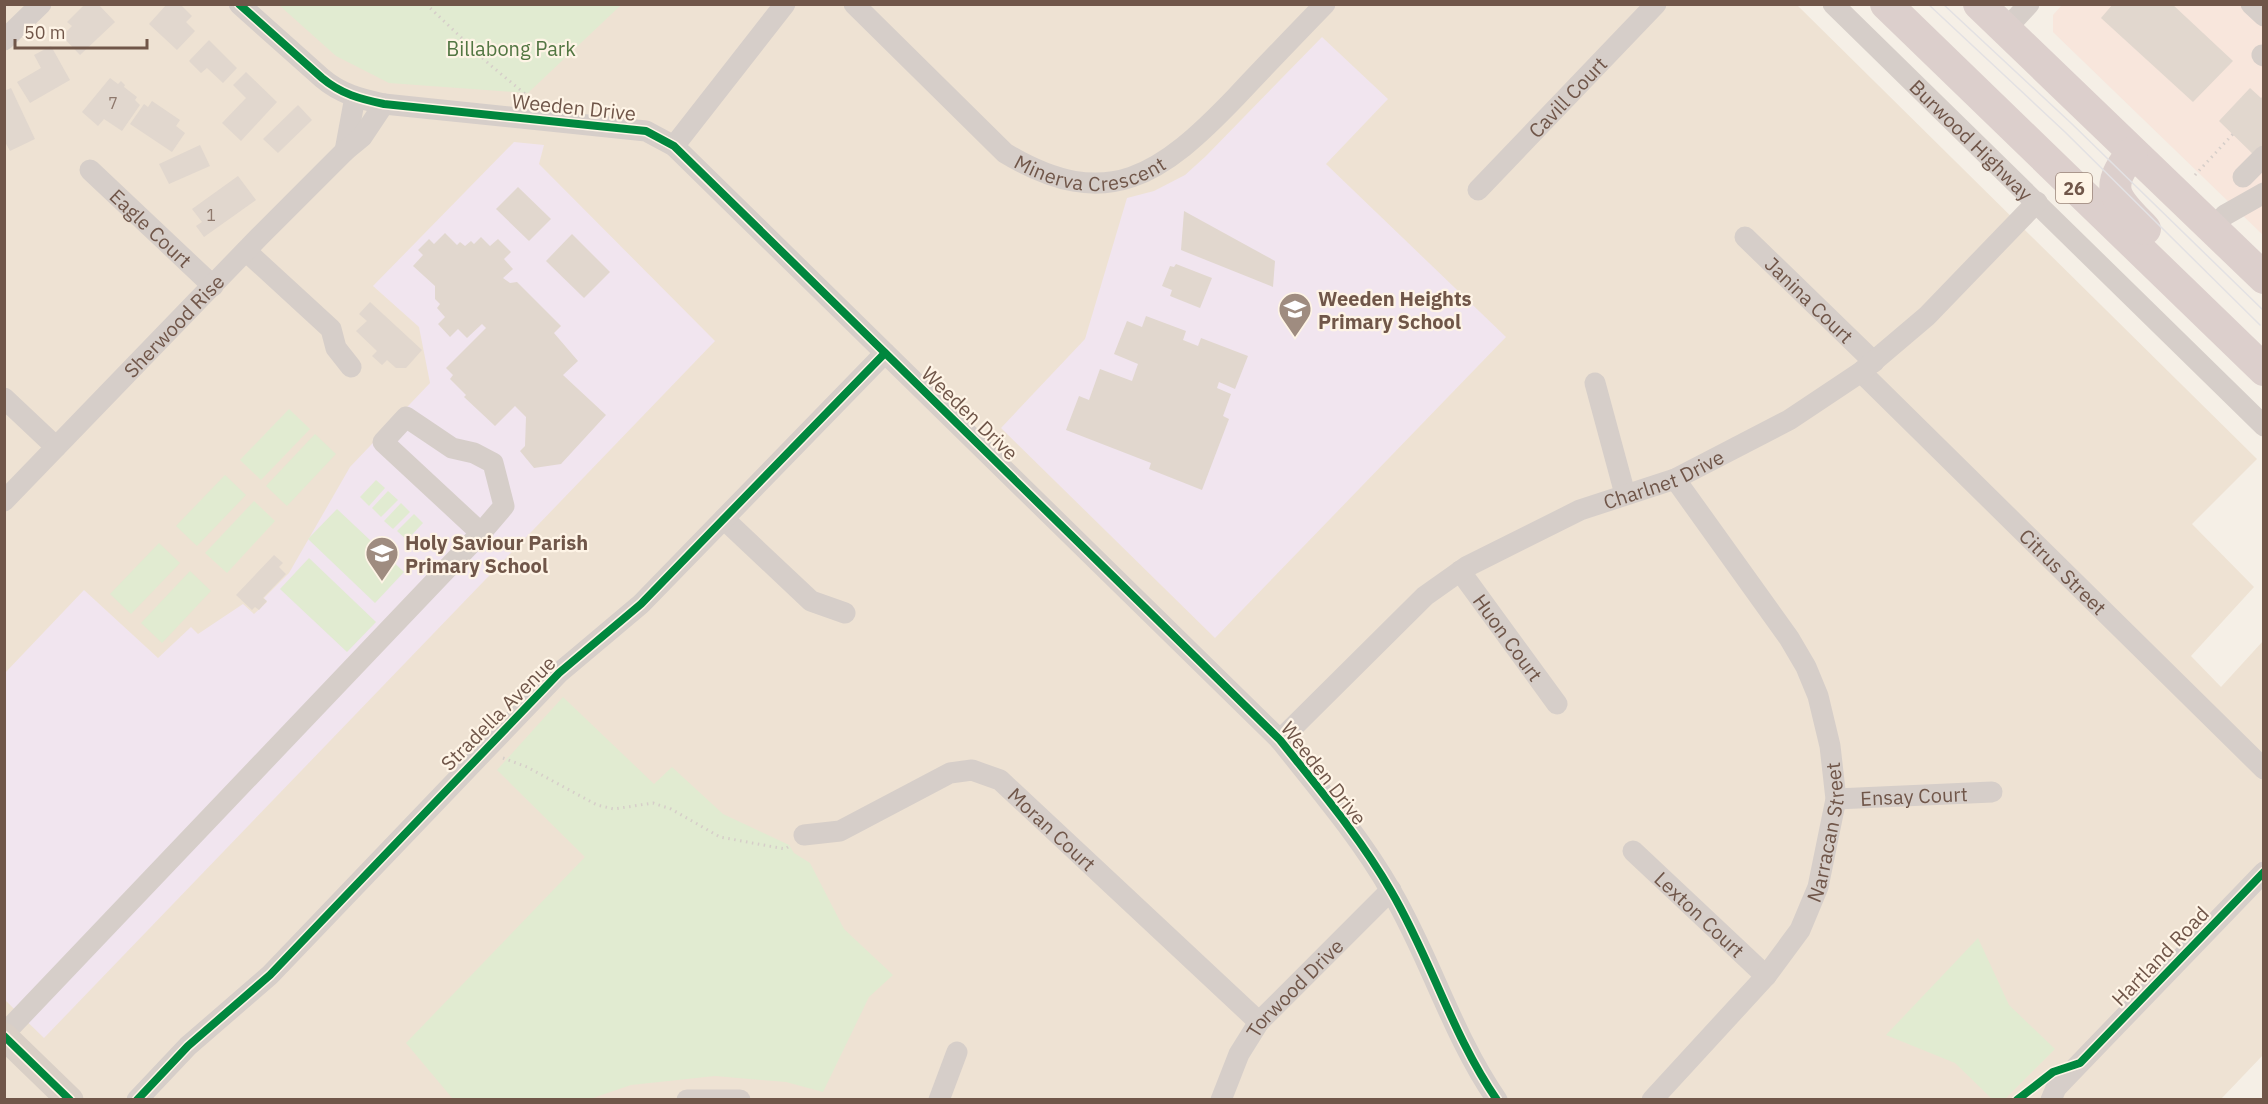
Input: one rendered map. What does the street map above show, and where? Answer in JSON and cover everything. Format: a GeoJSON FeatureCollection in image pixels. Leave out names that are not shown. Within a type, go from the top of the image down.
{"type":"FeatureCollection","features":[{"type":"Feature","properties":{"kind":"highway","name":"Burwood Highway"},"geometry":{"type":"LineString","coordinates":[[1886,4],[2264,370]]}},
{"type":"Feature","properties":{"kind":"highway"},"geometry":{"type":"LineString","coordinates":[[1979,4],[2264,278]]}},
{"type":"Feature","properties":{"kind":"highway"},"geometry":{"type":"LineString","coordinates":[[2132,153],[2118,171],[2115,182],[2117,199],[2163,248],[2185,296]]}},
{"type":"Feature","properties":{"kind":"main road"},"geometry":{"type":"LineString","coordinates":[[4,1035],[70,1100]]}},
{"type":"Feature","properties":{"kind":"street"},"geometry":{"type":"LineString","coordinates":[[4,40],[41,4]]}},
{"type":"Feature","properties":{"kind":"street","name":"Weeden Drive"},"geometry":{"type":"LineString","coordinates":[[239,4],[329,84],[355,98],[384,104],[646,131],[674,146],[1280,740],[1343,820],[1391,890],[1451,1018],[1497,1100]]}},
{"type":"Feature","properties":{"kind":"street"},"geometry":{"type":"LineString","coordinates":[[674,146],[785,4]]}},
{"type":"Feature","properties":{"kind":"street","name":"Minerva Crescent"},"geometry":{"type":"LineString","coordinates":[[854,4],[1005,153],[1035,171],[1068,181],[1093,183],[1124,181],[1173,158],[1204,131],[1325,4]]}},
{"type":"Feature","properties":{"kind":"street","name":"Cavill Court"},"geometry":{"type":"LineString","coordinates":[[1478,190],[1656,4]]}},
{"type":"Feature","properties":{"kind":"street","name":"Burwood Highway"},"geometry":{"type":"LineString","coordinates":[[1833,4],[2264,426]]}},
{"type":"Feature","properties":{"kind":"street"},"geometry":{"type":"LineString","coordinates":[[2005,30],[2029,4]]}},
{"type":"Feature","properties":{"kind":"street"},"geometry":{"type":"LineString","coordinates":[[2251,4],[2264,16]]}},
{"type":"Feature","properties":{"kind":"street"},"geometry":{"type":"LineString","coordinates":[[345,151],[355,98]]}},
{"type":"Feature","properties":{"kind":"street","name":"Sherwood Rise"},"geometry":{"type":"LineString","coordinates":[[4,501],[246,251],[345,151],[362,137],[384,104]]}},
{"type":"Feature","properties":{"kind":"street"},"geometry":{"type":"LineString","coordinates":[[2243,177],[2264,156]]}},
{"type":"Feature","properties":{"kind":"street","name":"Eagle Court"},"geometry":{"type":"LineString","coordinates":[[90,170],[213,286]]}},
{"type":"Feature","properties":{"kind":"street"},"geometry":{"type":"LineString","coordinates":[[2212,229],[2225,215],[2264,193]]}},
{"type":"Feature","properties":{"kind":"street","name":"Charlnet Drive"},"geometry":{"type":"LineString","coordinates":[[1280,740],[1425,596],[1460,571],[1555,520],[1625,494],[1675,479],[1789,420],[1868,367],[1927,316],[2037,202]]}},
{"type":"Feature","properties":{"kind":"street","name":"Janina Court"},"geometry":{"type":"LineString","coordinates":[[1745,237],[1868,367]]}},
{"type":"Feature","properties":{"kind":"street"},"geometry":{"type":"LineString","coordinates":[[246,251],[331,329],[336,348],[351,367]]}},
{"type":"Feature","properties":{"kind":"street","name":"Stradella Avenue"},"geometry":{"type":"LineString","coordinates":[[137,1100],[188,1046],[270,975],[559,673],[641,604],[885,352]]}},
{"type":"Feature","properties":{"kind":"street","name":"Citrus Street"},"geometry":{"type":"LineString","coordinates":[[1868,367],[2264,770]]}},
{"type":"Feature","properties":{"kind":"street"},"geometry":{"type":"LineString","coordinates":[[1595,383],[1625,494]]}},
{"type":"Feature","properties":{"kind":"street"},"geometry":{"type":"LineString","coordinates":[[4,398],[56,447]]}},
{"type":"Feature","properties":{"kind":"street"},"geometry":{"type":"LineString","coordinates":[[4,1035],[482,533],[504,506],[493,463],[474,453],[452,448],[406,417],[383,442],[482,533]]}},
{"type":"Feature","properties":{"kind":"street","name":"Narracan Street"},"geometry":{"type":"LineString","coordinates":[[1652,1100],[1766,976],[1800,930],[1818,887],[1836,799],[1830,746],[1818,696],[1806,667],[1789,638],[1675,479]]}},
{"type":"Feature","properties":{"kind":"street"},"geometry":{"type":"LineString","coordinates":[[724,519],[811,601],[845,613]]}},
{"type":"Feature","properties":{"kind":"street","name":"Huon Court"},"geometry":{"type":"LineString","coordinates":[[1460,571],[1557,704]]}},
{"type":"Feature","properties":{"kind":"street","name":"Moran Court"},"geometry":{"type":"LineString","coordinates":[[804,835],[840,831],[950,773],[972,770],[1000,780],[1260,1022]]}},
{"type":"Feature","properties":{"kind":"street","name":"Ensay Court"},"geometry":{"type":"LineString","coordinates":[[1836,799],[1992,792]]}},
{"type":"Feature","properties":{"kind":"street","name":"Lexton Court"},"geometry":{"type":"LineString","coordinates":[[1633,851],[1766,976]]}},
{"type":"Feature","properties":{"kind":"street","name":"Hartland Road"},"geometry":{"type":"LineString","coordinates":[[2032,1100],[2054,1094],[2264,872]]}},
{"type":"Feature","properties":{"kind":"street","name":"Torwood Drive"},"geometry":{"type":"LineString","coordinates":[[1221,1100],[1239,1054],[1260,1022],[1391,890]]}},
{"type":"Feature","properties":{"kind":"street"},"geometry":{"type":"LineString","coordinates":[[939,1100],[957,1052]]}},
{"type":"Feature","properties":{"kind":"street"},"geometry":{"type":"LineString","coordinates":[[687,1100],[740,1100]]}},
{"type":"Feature","properties":{"kind":"path"},"geometry":{"type":"LineString","coordinates":[[426,4],[489,64],[530,98]]}},
{"type":"Feature","properties":{"kind":"path"},"geometry":{"type":"LineString","coordinates":[[2195,175],[2233,134]]}},
{"type":"Feature","properties":{"kind":"path"},"geometry":{"type":"LineString","coordinates":[[503,758],[526,767],[597,805],[614,809],[653,803],[671,809],[720,837],[785,849],[804,835]]}},
{"type":"Feature","properties":{"kind":"shaded area"},"geometry":{"type":"Polygon","coordinates":[[[2063,4],[2263,5],[2263,235],[2053,32],[2053,15],[2063,4]]]}},
{"type":"Feature","properties":{"kind":"shaded area"},"geometry":{"type":"Polygon","coordinates":[[[5,5],[1797,5],[2257,459],[2192,524],[2254,587],[2191,656],[2221,687],[2263,641],[2263,1055],[2221,1099],[5,1100],[5,5]]]}},
{"type":"Feature","properties":{"kind":"shaded area","name":"Weeden Heights Primary School"},"geometry":{"type":"Polygon","coordinates":[[[1322,37],[1388,99],[1326,164],[1506,337],[1215,638],[1001,428],[1085,339],[1127,198],[1154,191],[1185,175],[1322,37]]]}},
{"type":"Feature","properties":{"kind":"shaded area","name":"Holy Saviour Parish Primary School"},"geometry":{"type":"Polygon","coordinates":[[[514,142],[544,145],[539,164],[715,341],[44,1038],[5,1000],[4,674],[84,590],[158,658],[191,627],[198,634],[243,604],[254,614],[267,602],[264,598],[289,573],[350,467],[430,383],[419,327],[373,286],[514,142]]]}},
{"type":"Feature","properties":{"kind":"green space","name":"Billabong Park"},"geometry":{"type":"Polygon","coordinates":[[[279,5],[621,5],[528,93],[389,83],[336,56],[279,5]]]}},
{"type":"Feature","properties":{"kind":"green space"},"geometry":{"type":"Polygon","coordinates":[[[289,409],[310,429],[261,480],[240,460],[289,409]]]}},
{"type":"Feature","properties":{"kind":"green space"},"geometry":{"type":"Polygon","coordinates":[[[315,434],[336,454],[287,506],[266,486],[315,434]]]}},
{"type":"Feature","properties":{"kind":"green space"},"geometry":{"type":"Polygon","coordinates":[[[225,475],[246,495],[197,546],[176,526],[225,475]]]}},
{"type":"Feature","properties":{"kind":"green space"},"geometry":{"type":"Polygon","coordinates":[[[376,480],[385,488],[369,506],[360,497],[376,480]]]}},
{"type":"Feature","properties":{"kind":"green space"},"geometry":{"type":"Polygon","coordinates":[[[388,491],[398,500],[381,517],[372,508],[388,491]]]}},
{"type":"Feature","properties":{"kind":"green space"},"geometry":{"type":"Polygon","coordinates":[[[254,501],[275,521],[227,573],[205,553],[254,501]]]}},
{"type":"Feature","properties":{"kind":"green space"},"geometry":{"type":"Polygon","coordinates":[[[401,503],[410,512],[393,529],[384,521],[401,503]]]}},
{"type":"Feature","properties":{"kind":"green space"},"geometry":{"type":"Polygon","coordinates":[[[337,509],[404,572],[375,603],[308,539],[337,509]]]}},
{"type":"Feature","properties":{"kind":"green space"},"geometry":{"type":"Polygon","coordinates":[[[414,514],[423,523],[407,540],[397,531],[414,514]]]}},
{"type":"Feature","properties":{"kind":"green space"},"geometry":{"type":"Polygon","coordinates":[[[159,543],[180,563],[131,614],[110,594],[159,543]]]}},
{"type":"Feature","properties":{"kind":"green space"},"geometry":{"type":"Polygon","coordinates":[[[309,558],[376,622],[347,652],[280,589],[309,558]]]}},
{"type":"Feature","properties":{"kind":"green space"},"geometry":{"type":"Polygon","coordinates":[[[190,571],[211,591],[162,643],[141,623],[190,571]]]}},
{"type":"Feature","properties":{"kind":"green space"},"geometry":{"type":"Polygon","coordinates":[[[563,697],[654,784],[672,767],[723,814],[789,845],[794,853],[810,863],[844,929],[893,975],[869,997],[823,1092],[786,1082],[715,1076],[631,1085],[590,1099],[453,1099],[406,1043],[585,857],[497,770],[563,697]]]}},
{"type":"Feature","properties":{"kind":"green space"},"geometry":{"type":"Polygon","coordinates":[[[1978,938],[2009,1005],[2055,1049],[2005,1099],[1992,1099],[1955,1063],[1886,1035],[1978,938]]]}},
{"type":"Feature","properties":{"kind":"building"},"geometry":{"type":"Polygon","coordinates":[[[85,4],[98,4],[115,22],[80,55],[62,36],[72,26],[67,22],[85,4]]]}},
{"type":"Feature","properties":{"kind":"building"},"geometry":{"type":"Polygon","coordinates":[[[167,4],[180,4],[192,16],[186,22],[195,31],[177,50],[149,24],[167,4]]]}},
{"type":"Feature","properties":{"kind":"building"},"geometry":{"type":"Polygon","coordinates":[[[2113,4],[2172,4],[2233,61],[2193,102],[2101,18],[2113,4]]]}},
{"type":"Feature","properties":{"kind":"building"},"geometry":{"type":"Polygon","coordinates":[[[209,40],[237,68],[223,83],[207,68],[201,73],[189,61],[209,40]]]}},
{"type":"Feature","properties":{"kind":"building"},"geometry":{"type":"Polygon","coordinates":[[[51,46],[70,80],[30,103],[17,82],[41,68],[34,55],[51,46]]]}},
{"type":"Feature","properties":{"kind":"building"},"geometry":{"type":"Polygon","coordinates":[[[246,72],[277,102],[241,141],[222,123],[246,98],[233,85],[246,72]]]}},
{"type":"Feature","properties":{"kind":"building"},"geometry":{"type":"Polygon","coordinates":[[[110,78],[118,84],[121,81],[124,87],[137,97],[135,100],[140,105],[122,131],[104,119],[98,126],[82,112],[110,78]]]}},
{"type":"Feature","properties":{"kind":"building"},"geometry":{"type":"Polygon","coordinates":[[[11,88],[35,139],[10,151],[4,140],[4,91],[11,88]]]}},
{"type":"Feature","properties":{"kind":"building"},"geometry":{"type":"Polygon","coordinates":[[[2250,88],[2261,98],[2264,95],[2264,156],[2257,158],[2219,121],[2250,88]]]}},
{"type":"Feature","properties":{"kind":"building"},"geometry":{"type":"Polygon","coordinates":[[[152,101],[180,120],[176,126],[185,133],[172,152],[130,124],[144,104],[148,107],[152,101]]]}},
{"type":"Feature","properties":{"kind":"building"},"geometry":{"type":"Polygon","coordinates":[[[298,105],[312,120],[278,153],[263,139],[298,105]]]}},
{"type":"Feature","properties":{"kind":"building"},"geometry":{"type":"Polygon","coordinates":[[[200,145],[210,166],[169,184],[159,164],[200,145]]]}},
{"type":"Feature","properties":{"kind":"building"},"geometry":{"type":"Polygon","coordinates":[[[238,176],[256,200],[204,237],[196,226],[202,222],[192,209],[238,176]]]}},
{"type":"Feature","properties":{"kind":"building"},"geometry":{"type":"Polygon","coordinates":[[[518,187],[551,219],[529,241],[496,209],[518,187]]]}},
{"type":"Feature","properties":{"kind":"building"},"geometry":{"type":"Polygon","coordinates":[[[1184,211],[1275,261],[1273,287],[1181,250],[1184,211]]]}},
{"type":"Feature","properties":{"kind":"building"},"geometry":{"type":"Polygon","coordinates":[[[445,233],[457,245],[460,242],[465,246],[471,241],[474,244],[481,237],[490,246],[498,239],[511,252],[504,259],[513,269],[503,278],[510,283],[517,282],[561,326],[554,333],[578,361],[563,375],[606,415],[561,464],[534,468],[520,451],[525,446],[526,417],[515,406],[495,426],[464,397],[466,395],[450,379],[453,375],[446,368],[486,328],[482,324],[467,338],[458,329],[450,337],[438,324],[445,317],[437,308],[440,304],[435,299],[435,286],[413,266],[423,255],[418,250],[429,239],[434,244],[445,233]]]}},
{"type":"Feature","properties":{"kind":"building"},"geometry":{"type":"Polygon","coordinates":[[[572,234],[610,272],[584,298],[546,261],[572,234]]]}},
{"type":"Feature","properties":{"kind":"building"},"geometry":{"type":"Polygon","coordinates":[[[1176,264],[1212,278],[1200,308],[1170,296],[1172,290],[1162,286],[1170,266],[1174,267],[1176,264]]]}},
{"type":"Feature","properties":{"kind":"building"},"geometry":{"type":"Polygon","coordinates":[[[370,302],[422,350],[406,368],[396,368],[387,360],[382,365],[372,356],[377,351],[356,331],[367,321],[359,314],[370,302]]]}},
{"type":"Feature","properties":{"kind":"building"},"geometry":{"type":"Polygon","coordinates":[[[1146,316],[1186,331],[1183,340],[1198,346],[1201,338],[1248,356],[1235,389],[1219,382],[1217,388],[1231,394],[1223,416],[1229,419],[1202,490],[1149,469],[1151,463],[1066,430],[1079,396],[1089,400],[1100,369],[1132,381],[1138,364],[1114,354],[1127,321],[1142,327],[1146,316]]]}},
{"type":"Feature","properties":{"kind":"building"},"geometry":{"type":"Polygon","coordinates":[[[274,555],[283,563],[279,567],[286,574],[263,598],[267,601],[259,610],[255,607],[252,610],[236,595],[274,555]]]}},
{"type":"Feature","properties":{"kind":"tram line"},"geometry":{"type":"LineString","coordinates":[[1928,4],[2065,132],[2260,325]]}},
{"type":"Feature","properties":{"kind":"tram line"},"geometry":{"type":"LineString","coordinates":[[1943,4],[2072,124],[2264,311]]}},
{"type":"Feature","properties":{"kind":"cycle path"},"geometry":{"type":"LineString","coordinates":[[239,4],[322,78],[336,88],[359,98],[384,104],[646,131],[674,146],[1280,740],[1353,832],[1379,871],[1418,943],[1467,1049],[1497,1100]]}},
{"type":"Feature","properties":{"kind":"cycle path"},"geometry":{"type":"LineString","coordinates":[[137,1100],[188,1046],[270,975],[559,673],[641,604],[885,353]]}},
{"type":"Feature","properties":{"kind":"cycle path"},"geometry":{"type":"LineString","coordinates":[[2017,1100],[2053,1072],[2080,1063],[2264,872]]}},
{"type":"Feature","properties":{"kind":"cycle path"},"geometry":{"type":"LineString","coordinates":[[4,1036],[70,1100]]}},
{"type":"Feature","properties":{"kind":"place","name":"Weeden Heights Primary School"},"geometry":{"type":"Point","coordinates":[1295,338]}},
{"type":"Feature","properties":{"kind":"place","name":"Holy Saviour Parish Primary School"},"geometry":{"type":"Point","coordinates":[382,582]}}]}
